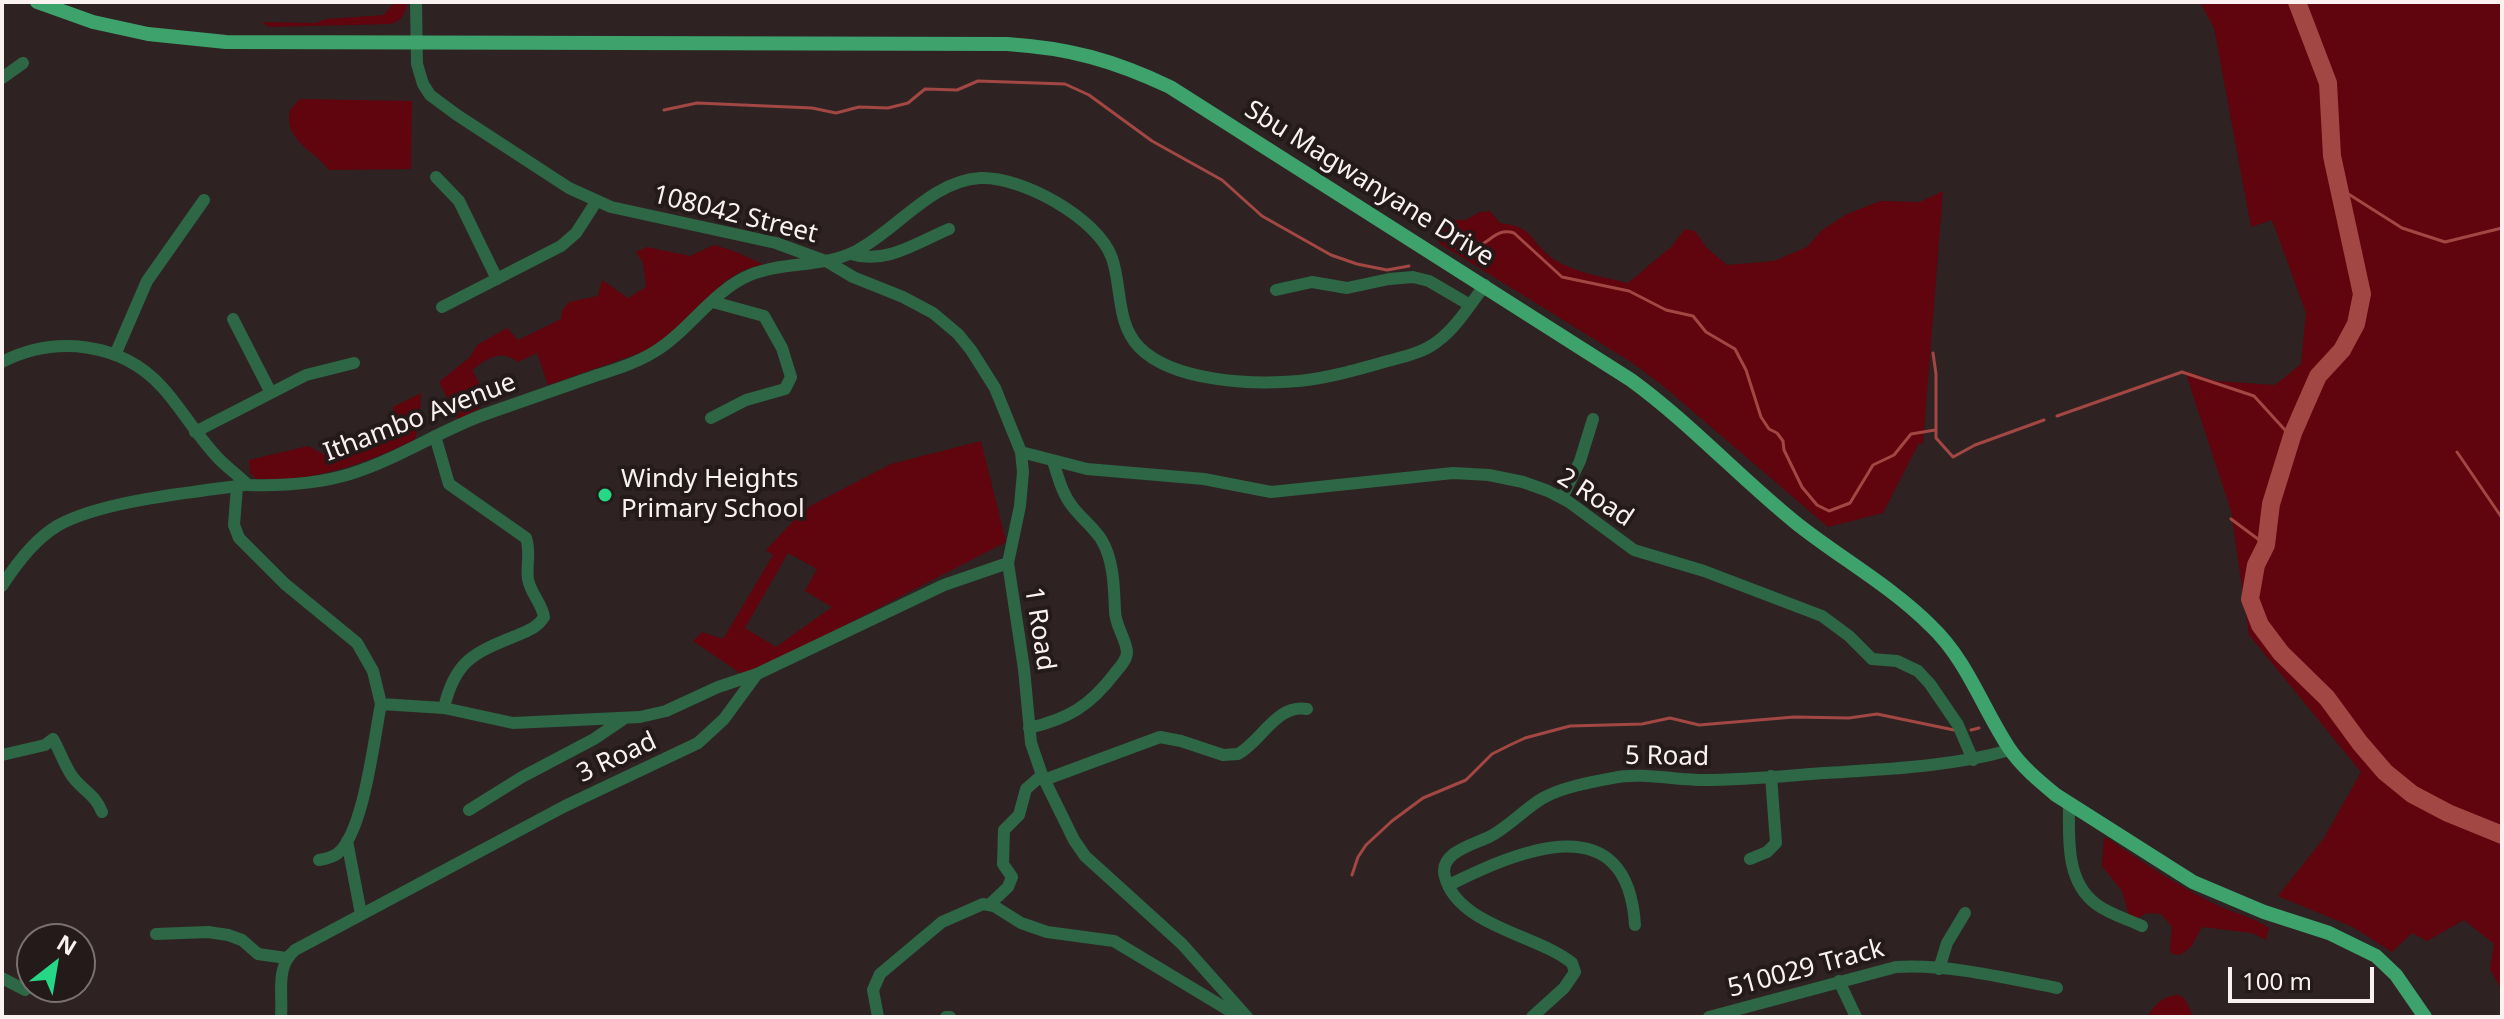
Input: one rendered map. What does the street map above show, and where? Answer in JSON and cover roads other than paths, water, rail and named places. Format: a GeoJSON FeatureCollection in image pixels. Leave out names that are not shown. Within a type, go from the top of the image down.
{"type":"FeatureCollection","features":[{"type":"Feature","properties":{"kind":"main road","name":"Sbu Magwanyane Drive"},"geometry":{"type":"LineString","coordinates":[[37,2],[93,22],[148,34],[226,42],[1045,46],[1071,50],[1113,63],[1170,87],[1485,285],[1666,406],[1794,521],[1931,625],[1955,652],[2010,750],[2038,780],[2069,803],[2193,882],[2264,912],[2329,933],[2376,956],[2396,975],[2425,1017]]}},
{"type":"Feature","properties":{"kind":"street","name":"108042 Street"},"geometry":{"type":"LineString","coordinates":[[416,2],[417,64],[423,84],[440,104],[569,188],[596,202],[776,243],[828,262],[871,243],[943,190],[982,178],[1011,183],[1064,209],[1098,234],[1111,254],[1130,334],[1150,356],[1165,366],[1185,373],[1244,381],[1297,381],[1415,354],[1439,341],[1485,285]]}},
{"type":"Feature","properties":{"kind":"street"},"geometry":{"type":"LineString","coordinates":[[2,78],[23,63]]}},
{"type":"Feature","properties":{"kind":"street"},"geometry":{"type":"LineString","coordinates":[[436,177],[459,201],[497,279]]}},
{"type":"Feature","properties":{"kind":"street"},"geometry":{"type":"LineString","coordinates":[[115,355],[147,281],[204,200]]}},
{"type":"Feature","properties":{"kind":"street"},"geometry":{"type":"LineString","coordinates":[[442,307],[569,240],[596,202]]}},
{"type":"Feature","properties":{"kind":"street"},"geometry":{"type":"LineString","coordinates":[[851,254],[883,257],[949,229]]}},
{"type":"Feature","properties":{"kind":"street","name":"Ithambo Avenue"},"geometry":{"type":"LineString","coordinates":[[2,586],[36,543],[63,523],[112,507],[186,494],[243,486],[296,484],[347,475],[479,417],[641,359],[683,332],[729,287],[749,275],[776,268],[828,262]]}},
{"type":"Feature","properties":{"kind":"street","name":"1 Road"},"geometry":{"type":"LineString","coordinates":[[828,262],[861,281],[918,304],[958,334],[988,375],[1008,414],[1021,452],[1020,506],[1008,563],[1035,761],[1085,856],[1182,944],[1247,1017]]}},
{"type":"Feature","properties":{"kind":"street"},"geometry":{"type":"LineString","coordinates":[[1276,290],[1312,282],[1339,288],[1356,287],[1413,277],[1429,281],[1470,305]]}},
{"type":"Feature","properties":{"kind":"street"},"geometry":{"type":"LineString","coordinates":[[711,418],[746,400],[785,389],[791,377],[782,348],[764,316],[713,302]]}},
{"type":"Feature","properties":{"kind":"street"},"geometry":{"type":"LineString","coordinates":[[233,319],[271,393]]}},
{"type":"Feature","properties":{"kind":"street"},"geometry":{"type":"LineString","coordinates":[[2,362],[36,348],[65,345],[86,347],[131,363],[160,385],[195,432],[243,486],[234,525],[239,538],[285,584],[357,643],[373,671],[381,704],[363,797],[347,841],[337,853],[319,860]]}},
{"type":"Feature","properties":{"kind":"street"},"geometry":{"type":"LineString","coordinates":[[195,432],[306,375],[354,363]]}},
{"type":"Feature","properties":{"kind":"street"},"geometry":{"type":"LineString","coordinates":[[1562,498],[1580,461],[1593,419]]}},
{"type":"Feature","properties":{"kind":"street"},"geometry":{"type":"LineString","coordinates":[[435,436],[449,484],[526,538],[529,547],[528,580],[544,617],[531,629],[478,650],[453,682],[444,708]]}},
{"type":"Feature","properties":{"kind":"street","name":"2 Road"},"geometry":{"type":"LineString","coordinates":[[1021,452],[1102,471],[1204,479],[1271,492],[1423,475],[1469,473],[1523,482],[1562,498],[1634,550],[1704,571],[1822,616],[1849,636],[1872,659],[1897,661],[1918,671],[1958,725],[1973,760]]}},
{"type":"Feature","properties":{"kind":"street"},"geometry":{"type":"LineString","coordinates":[[1029,728],[1058,721],[1085,706],[1125,660],[1127,652],[1114,615],[1115,593],[1106,550],[1063,492],[1053,461]]}},
{"type":"Feature","properties":{"kind":"street","name":"3 Road"},"geometry":{"type":"LineString","coordinates":[[286,958],[361,914],[565,806],[698,743],[724,719],[757,674],[944,585],[1008,563]]}},
{"type":"Feature","properties":{"kind":"street"},"geometry":{"type":"LineString","coordinates":[[381,704],[444,708],[513,723],[625,718],[666,711],[718,687],[757,674]]}},
{"type":"Feature","properties":{"kind":"street"},"geometry":{"type":"LineString","coordinates":[[989,905],[1008,887],[1012,877],[1003,864],[1004,830],[1019,815],[1026,789],[1043,777],[1160,737],[1223,755],[1238,754],[1286,711],[1299,707],[1307,709]]}},
{"type":"Feature","properties":{"kind":"street"},"geometry":{"type":"LineString","coordinates":[[469,810],[522,777],[576,750],[625,718]]}},
{"type":"Feature","properties":{"kind":"street"},"geometry":{"type":"LineString","coordinates":[[2,755],[45,745],[53,739],[69,771],[95,797],[102,812]]}},
{"type":"Feature","properties":{"kind":"street","name":"5 Road"},"geometry":{"type":"LineString","coordinates":[[1449,885],[1444,869],[1454,853],[1496,833],[1545,797],[1617,776],[1704,780],[1900,769],[1973,760],[2010,750]]}},
{"type":"Feature","properties":{"kind":"street"},"geometry":{"type":"LineString","coordinates":[[1750,859],[1767,852],[1776,843],[1771,776]]}},
{"type":"Feature","properties":{"kind":"street"},"geometry":{"type":"LineString","coordinates":[[2069,803],[2074,873],[2086,895],[2103,909],[2142,926]]}},
{"type":"Feature","properties":{"kind":"street"},"geometry":{"type":"LineString","coordinates":[[347,841],[361,914]]}},
{"type":"Feature","properties":{"kind":"street"},"geometry":{"type":"LineString","coordinates":[[1532,1017],[1570,981],[1575,972],[1572,963],[1547,947],[1493,925],[1472,912],[1449,885],[1480,869],[1530,852],[1574,845],[1597,853],[1619,868],[1633,898],[1635,925]]}},
{"type":"Feature","properties":{"kind":"street"},"geometry":{"type":"LineString","coordinates":[[878,1017],[873,990],[880,974],[942,922],[977,905],[989,905],[1021,923],[1047,932],[1114,941],[1240,1017]]}},
{"type":"Feature","properties":{"kind":"street"},"geometry":{"type":"LineString","coordinates":[[1939,969],[1947,943],[1965,913]]}},
{"type":"Feature","properties":{"kind":"street"},"geometry":{"type":"LineString","coordinates":[[156,934],[208,932],[228,935],[242,940],[258,954],[286,958],[281,974],[281,1017]]}},
{"type":"Feature","properties":{"kind":"street","name":"510029 Track"},"geometry":{"type":"LineString","coordinates":[[1709,1017],[1896,967],[1987,974],[2057,988]]}},
{"type":"Feature","properties":{"kind":"street"},"geometry":{"type":"LineString","coordinates":[[1839,981],[1856,1017]]}},
{"type":"Feature","properties":{"kind":"waterway"},"geometry":{"type":"LineString","coordinates":[[2297,2],[2328,83],[2332,156],[2362,294],[2356,324],[2342,350],[2318,376],[2293,433],[2271,504],[2266,545],[2256,565],[2250,599],[2260,625],[2281,653],[2327,698],[2385,772],[2412,794],[2502,835]]}},
{"type":"Feature","properties":{"kind":"waterway"},"geometry":{"type":"LineString","coordinates":[[664,110],[697,103],[812,108],[836,113],[859,107],[888,108],[908,103],[925,89],[957,90],[978,81],[1065,84],[1089,95],[1152,141],[1222,180],[1262,216],[1331,255],[1387,270],[1409,266]]}},
{"type":"Feature","properties":{"kind":"waterway"},"geometry":{"type":"LineString","coordinates":[[2339,188],[2402,228],[2445,242],[2502,228]]}},
{"type":"Feature","properties":{"kind":"waterway"},"geometry":{"type":"LineString","coordinates":[[1457,249],[1481,244],[1501,233],[1514,233],[1562,277],[1629,291],[1666,310],[1693,316],[1706,332],[1735,349],[1746,370],[1761,417],[1783,441],[1784,450],[1802,487],[1817,505],[1829,511],[1850,503],[1873,465],[1894,455],[1911,434],[1935,430]]}},
{"type":"Feature","properties":{"kind":"waterway"},"geometry":{"type":"LineString","coordinates":[[1933,353],[1936,438],[1953,457],[1975,445],[2044,420]]}},
{"type":"Feature","properties":{"kind":"waterway"},"geometry":{"type":"LineString","coordinates":[[2057,416],[2182,372],[2254,396],[2285,430],[2293,433]]}},
{"type":"Feature","properties":{"kind":"waterway"},"geometry":{"type":"LineString","coordinates":[[2457,452],[2502,518]]}},
{"type":"Feature","properties":{"kind":"waterway"},"geometry":{"type":"LineString","coordinates":[[2231,519],[2266,545]]}},
{"type":"Feature","properties":{"kind":"waterway"},"geometry":{"type":"LineString","coordinates":[[1352,875],[1366,845],[1423,798],[1466,780],[1492,754],[1510,745],[1570,726],[1642,724],[1670,718],[1699,725],[1877,714],[1954,730]]}},
{"type":"Feature","properties":{"kind":"waterway"},"geometry":{"type":"LineString","coordinates":[[1971,730],[1979,728]]}},
{"type":"Feature","properties":{"kind":"place","name":"Windy Heights Primary School"},"geometry":{"type":"Point","coordinates":[605,495]}}]}
